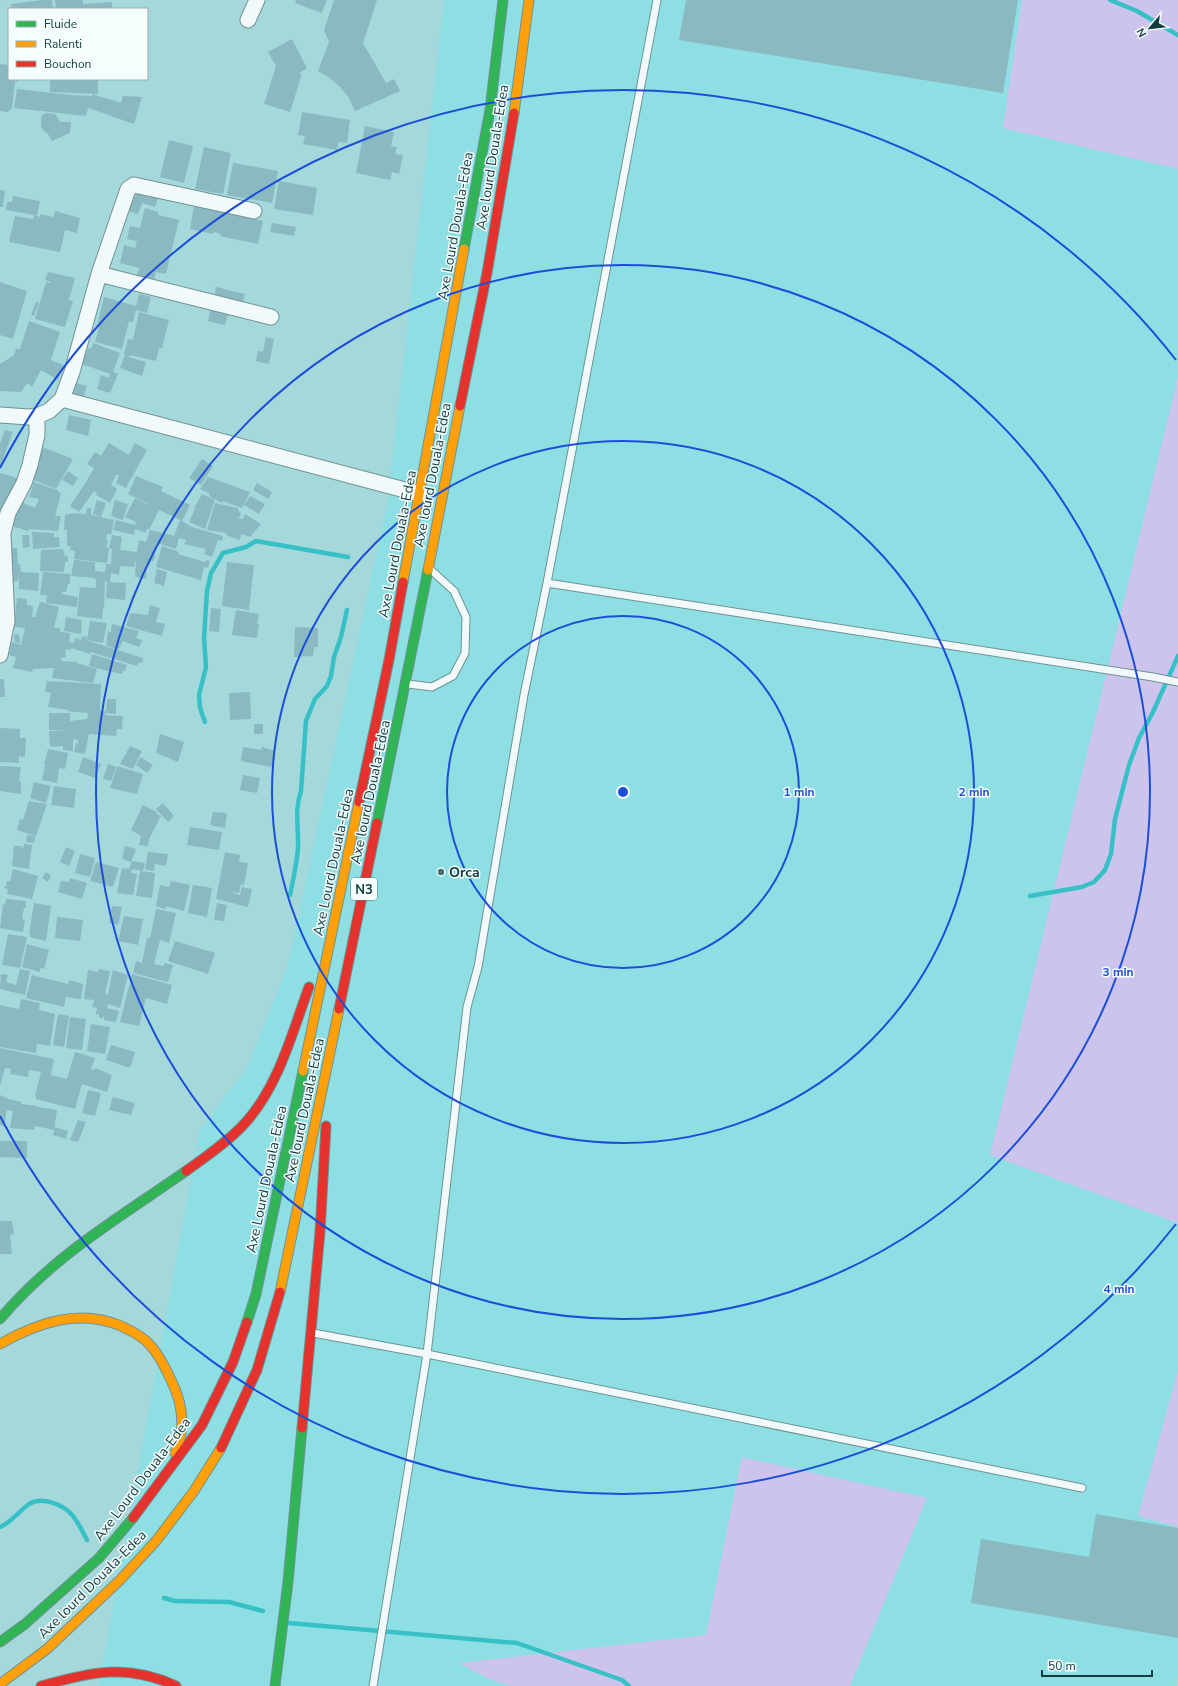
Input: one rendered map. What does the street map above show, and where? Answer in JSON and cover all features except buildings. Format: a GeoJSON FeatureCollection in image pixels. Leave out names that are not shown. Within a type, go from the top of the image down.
{"type":"FeatureCollection","features":[{"type":"Feature","properties":{"kind":"highway","name":"Axe Lourd Douala-Edea"},"geometry":{"type":"LineString","coordinates":[[0,1642],[24,1624],[99,1558],[125,1529],[154,1491],[202,1424],[234,1362],[256,1294],[389,660],[490,110],[503,0]]}},
{"type":"Feature","properties":{"kind":"highway","name":"Axe lourd Douala-Edea"},"geometry":{"type":"LineString","coordinates":[[0,1684],[47,1649],[156,1541],[194,1491],[225,1442],[257,1370],[278,1301],[406,684],[486,273],[514,114],[529,0]]}},
{"type":"Feature","properties":{"kind":"highway"},"geometry":{"type":"LineString","coordinates":[[0,1319],[11,1304],[40,1276],[81,1242],[204,1159],[247,1122],[266,1096],[283,1056],[336,913]]}},
{"type":"Feature","properties":{"kind":"highway"},"geometry":{"type":"LineString","coordinates":[[275,1686],[282,1642],[311,1332],[323,1191],[328,1064]]}},
{"type":"Feature","properties":{"kind":"highway"},"geometry":{"type":"LineString","coordinates":[[0,1344],[24,1331],[60,1319],[92,1317],[123,1326],[149,1343],[168,1374],[180,1399],[183,1421],[180,1444],[154,1491]]}},
{"type":"Feature","properties":{"kind":"highway"},"geometry":{"type":"LineString","coordinates":[[42,1686],[100,1671],[134,1672],[164,1679],[176,1686]]}},
{"type":"Feature","properties":{"kind":"street"},"geometry":{"type":"LineString","coordinates":[[248,20],[257,0]]}},
{"type":"Feature","properties":{"kind":"street"},"geometry":{"type":"LineString","coordinates":[[0,415],[29,417],[37,416],[49,411],[62,399],[72,372],[100,274],[128,189],[134,185],[254,211]]}},
{"type":"Feature","properties":{"kind":"street"},"geometry":{"type":"LineString","coordinates":[[100,274],[270,317]]}},
{"type":"Feature","properties":{"kind":"street"},"geometry":{"type":"LineString","coordinates":[[62,399],[420,494]]}},
{"type":"Feature","properties":{"kind":"street"},"geometry":{"type":"LineString","coordinates":[[0,655],[7,621],[3,533],[8,513],[24,483],[30,465],[37,435],[37,416]]}},
{"type":"Feature","properties":{"kind":"lane"},"geometry":{"type":"LineString","coordinates":[[373,1686],[427,1354],[467,1007],[478,967],[524,695],[547,583],[657,0]]}},
{"type":"Feature","properties":{"kind":"lane"},"geometry":{"type":"LineString","coordinates":[[406,684],[432,687],[453,676],[465,653],[466,617],[454,591],[428,568]]}},
{"type":"Feature","properties":{"kind":"lane"},"geometry":{"type":"LineString","coordinates":[[547,583],[1153,677],[1177,682]]}},
{"type":"Feature","properties":{"kind":"lane"},"geometry":{"type":"LineString","coordinates":[[311,1332],[427,1354],[1082,1488]]}},
{"type":"Feature","properties":{"kind":"shaded area"},"geometry":{"type":"Polygon","coordinates":[[[444,0],[1022,0],[1003,128],[1178,169],[1178,377],[990,1155],[1178,1223],[1178,1371],[1138,1516],[1178,1527],[1178,1677],[1174,1686],[850,1686],[926,1498],[741,1458],[706,1635],[460,1663],[491,1680],[512,1686],[99,1686],[200,1131],[248,1066],[288,965],[388,501],[444,0]]]}},
{"type":"Feature","properties":{"kind":"shaded area"},"geometry":{"type":"Polygon","coordinates":[[[1022,0],[1178,0],[1178,169],[1003,128],[1022,0]]]}},
{"type":"Feature","properties":{"kind":"shaded area"},"geometry":{"type":"Polygon","coordinates":[[[1178,377],[1178,1223],[990,1155],[1178,377]]]}},
{"type":"Feature","properties":{"kind":"shaded area"},"geometry":{"type":"Polygon","coordinates":[[[1178,1371],[1178,1527],[1138,1516],[1178,1371]]]}},
{"type":"Feature","properties":{"kind":"shaded area"},"geometry":{"type":"Polygon","coordinates":[[[742,1457],[927,1498],[850,1686],[512,1686],[491,1680],[459,1663],[706,1635],[742,1457]]]}},
{"type":"Feature","properties":{"kind":"waterway"},"geometry":{"type":"LineString","coordinates":[[1110,0],[1137,11],[1178,35]]}},
{"type":"Feature","properties":{"kind":"waterway"},"geometry":{"type":"LineString","coordinates":[[205,722],[200,708],[199,695],[206,667],[204,638],[207,591],[211,573],[223,553],[246,547],[256,541],[348,557]]}},
{"type":"Feature","properties":{"kind":"waterway"},"geometry":{"type":"LineString","coordinates":[[290,895],[298,848],[297,812],[301,791],[306,721],[315,699],[327,686],[331,676],[334,657],[341,637],[347,610]]}},
{"type":"Feature","properties":{"kind":"waterway"},"geometry":{"type":"LineString","coordinates":[[1030,896],[1082,887],[1094,882],[1105,870],[1111,854],[1115,819],[1129,765],[1139,738],[1153,712],[1178,656]]}},
{"type":"Feature","properties":{"kind":"waterway"},"geometry":{"type":"LineString","coordinates":[[0,1527],[29,1504],[47,1501],[65,1508],[73,1516],[87,1540]]}},
{"type":"Feature","properties":{"kind":"waterway"},"geometry":{"type":"LineString","coordinates":[[164,1598],[175,1601],[229,1602],[263,1611]]}},
{"type":"Feature","properties":{"kind":"waterway"},"geometry":{"type":"LineString","coordinates":[[289,1623],[517,1643],[622,1680],[629,1686]]}},
{"type":"Feature","properties":{"kind":"traffic: fast"},"geometry":{"type":"LineString","coordinates":[[464,249],[490,110],[503,0]]}},
{"type":"Feature","properties":{"kind":"traffic: fast"},"geometry":{"type":"LineString","coordinates":[[377,823],[428,570]]}},
{"type":"Feature","properties":{"kind":"traffic: fast"},"geometry":{"type":"LineString","coordinates":[[247,1322],[256,1294],[303,1071]]}},
{"type":"Feature","properties":{"kind":"traffic: fast"},"geometry":{"type":"LineString","coordinates":[[0,1319],[42,1275],[65,1256],[186,1171]]}},
{"type":"Feature","properties":{"kind":"traffic: fast"},"geometry":{"type":"LineString","coordinates":[[275,1686],[288,1582],[302,1428]]}},
{"type":"Feature","properties":{"kind":"traffic: fast"},"geometry":{"type":"LineString","coordinates":[[0,1642],[25,1624],[99,1558],[133,1518]]}},
{"type":"Feature","properties":{"kind":"traffic: slow"},"geometry":{"type":"LineString","coordinates":[[514,113],[529,0]]}},
{"type":"Feature","properties":{"kind":"traffic: slow"},"geometry":{"type":"LineString","coordinates":[[403,582],[464,249]]}},
{"type":"Feature","properties":{"kind":"traffic: slow"},"geometry":{"type":"LineString","coordinates":[[428,570],[460,406]]}},
{"type":"Feature","properties":{"kind":"traffic: slow"},"geometry":{"type":"LineString","coordinates":[[303,1071],[359,802]]}},
{"type":"Feature","properties":{"kind":"traffic: slow"},"geometry":{"type":"LineString","coordinates":[[280,1292],[339,1009]]}},
{"type":"Feature","properties":{"kind":"traffic: slow"},"geometry":{"type":"LineString","coordinates":[[0,1344],[14,1336],[43,1324],[74,1318],[90,1318],[105,1321],[121,1326],[138,1334],[148,1343],[160,1358],[178,1398],[182,1416],[182,1426],[181,1435],[175,1453]]}},
{"type":"Feature","properties":{"kind":"traffic: slow"},"geometry":{"type":"LineString","coordinates":[[0,1684],[47,1649],[120,1580],[156,1541],[194,1491],[221,1448]]}},
{"type":"Feature","properties":{"kind":"traffic: jam"},"geometry":{"type":"LineString","coordinates":[[460,406],[487,273],[514,113]]}},
{"type":"Feature","properties":{"kind":"traffic: jam"},"geometry":{"type":"LineString","coordinates":[[359,802],[389,660],[403,582]]}},
{"type":"Feature","properties":{"kind":"traffic: jam"},"geometry":{"type":"LineString","coordinates":[[339,1009],[377,823]]}},
{"type":"Feature","properties":{"kind":"traffic: jam"},"geometry":{"type":"LineString","coordinates":[[186,1171],[233,1135],[246,1122],[257,1107],[267,1092],[284,1058],[309,987]]}},
{"type":"Feature","properties":{"kind":"traffic: jam"},"geometry":{"type":"LineString","coordinates":[[302,1428],[320,1232],[326,1126]]}},
{"type":"Feature","properties":{"kind":"traffic: jam"},"geometry":{"type":"LineString","coordinates":[[221,1448],[257,1370],[280,1292]]}},
{"type":"Feature","properties":{"kind":"traffic: jam"},"geometry":{"type":"LineString","coordinates":[[133,1518],[202,1425],[233,1362],[247,1322]]}},
{"type":"Feature","properties":{"kind":"traffic: jam"},"geometry":{"type":"LineString","coordinates":[[41,1686],[76,1677],[109,1672],[142,1674],[176,1686]]}},
{"type":"Feature","properties":{"kind":"place","name":"Orca"},"geometry":{"type":"Point","coordinates":[441,872]}}]}
